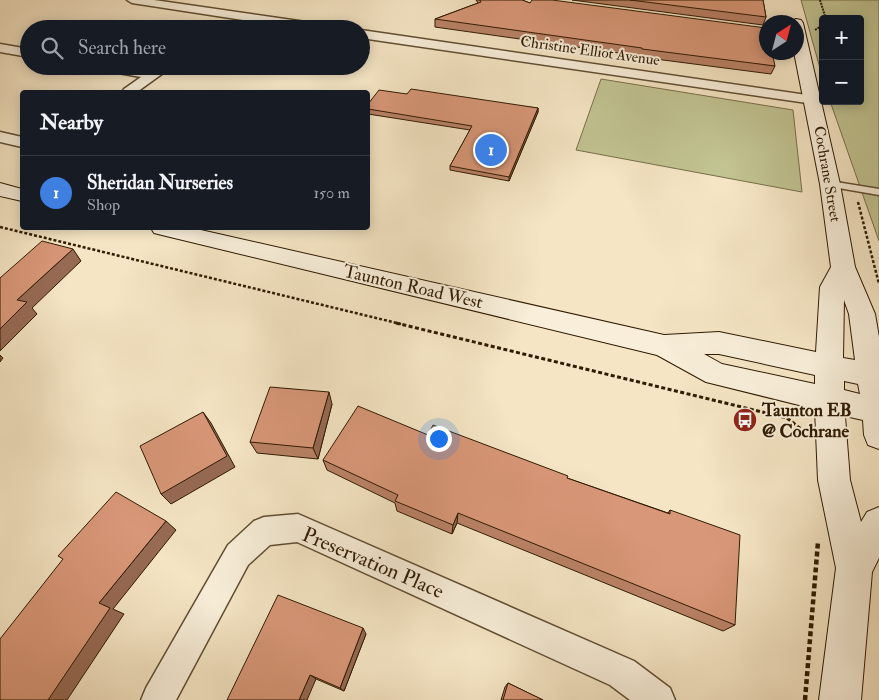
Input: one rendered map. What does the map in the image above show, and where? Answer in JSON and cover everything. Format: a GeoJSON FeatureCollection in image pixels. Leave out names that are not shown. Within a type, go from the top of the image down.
{"type":"FeatureCollection","features":[{"type":"Feature","properties":{"kind":"street"},"geometry":{"type":"LineString","coordinates":[[132,0],[268,20]]}},
{"type":"Feature","properties":{"kind":"street"},"geometry":{"type":"LineString","coordinates":[[227,20],[234,15]]}},
{"type":"Feature","properties":{"kind":"street","name":"Christine Elliot Avenue"},"geometry":{"type":"LineString","coordinates":[[370,35],[814,100]]}},
{"type":"Feature","properties":{"kind":"street"},"geometry":{"type":"LineString","coordinates":[[0,48],[20,51]]}},
{"type":"Feature","properties":{"kind":"street","name":"Cochrane Street"},"geometry":{"type":"LineString","coordinates":[[804,58],[830,184],[843,267],[862,314],[875,376],[878,419]]}},
{"type":"Feature","properties":{"kind":"street"},"geometry":{"type":"LineString","coordinates":[[132,90],[152,75]]}},
{"type":"Feature","properties":{"kind":"street"},"geometry":{"type":"LineString","coordinates":[[0,137],[20,142]]}},
{"type":"Feature","properties":{"kind":"street"},"geometry":{"type":"LineString","coordinates":[[0,189],[20,194]]}},
{"type":"Feature","properties":{"kind":"street","name":"Taunton Road West"},"geometry":{"type":"LineString","coordinates":[[171,230],[664,346],[716,374],[829,400],[878,419]]}},
{"type":"Feature","properties":{"kind":"street"},"geometry":{"type":"LineString","coordinates":[[840,700],[854,568],[834,480],[829,400],[832,287],[843,267]]}},
{"type":"Feature","properties":{"kind":"street","name":"Taunton Road West"},"geometry":{"type":"LineString","coordinates":[[664,346],[720,343],[875,376]]}},
{"type":"Feature","properties":{"kind":"street"},"geometry":{"type":"LineString","coordinates":[[854,568],[879,524]]}},
{"type":"Feature","properties":{"kind":"street","name":"Preservation Place"},"geometry":{"type":"LineString","coordinates":[[158,700],[238,555],[264,531],[298,528],[622,673],[658,700]]}},
{"type":"Feature","properties":{"kind":"lane"},"geometry":{"type":"LineString","coordinates":[[830,184],[879,192]]}},
{"type":"Feature","properties":{"kind":"path"},"geometry":{"type":"LineString","coordinates":[[820,0],[825,15]]}},
{"type":"Feature","properties":{"kind":"path"},"geometry":{"type":"LineString","coordinates":[[0,227],[787,416],[806,432],[808,438]]}},
{"type":"Feature","properties":{"kind":"path"},"geometry":{"type":"LineString","coordinates":[[805,700],[817,577],[819,532]]}},
{"type":"Feature","properties":{"kind":"green space"},"geometry":{"type":"Polygon","coordinates":[[[801,0],[879,0],[879,241],[831,105],[864,105],[864,15],[819,15],[819,65],[801,0]]]}},
{"type":"Feature","properties":{"kind":"green space"},"geometry":{"type":"Polygon","coordinates":[[[601,79],[793,110],[802,192],[576,150],[601,79]]]}},
{"type":"Feature","properties":{"kind":"building"},"geometry":{"type":"Polygon","coordinates":[[[480,0],[522,0],[530,3],[532,0],[552,0],[759,27],[759,60],[774,60],[775,66],[435,19],[481,2],[480,0]]]}},
{"type":"Feature","properties":{"kind":"building"},"geometry":{"type":"Polygon","coordinates":[[[630,0],[763,0],[766,15],[759,16],[630,0]]]}},
{"type":"Feature","properties":{"kind":"building"},"geometry":{"type":"Polygon","coordinates":[[[411,89],[538,108],[509,177],[450,166],[472,126],[370,109],[370,101],[379,90],[407,94],[411,89]]]}},
{"type":"Feature","properties":{"kind":"building"},"geometry":{"type":"Polygon","coordinates":[[[42,241],[73,249],[17,300],[27,302],[0,329],[0,278],[42,241]]]}},
{"type":"Feature","properties":{"kind":"building"},"geometry":{"type":"Polygon","coordinates":[[[270,387],[329,392],[313,448],[250,442],[270,387]]]}},
{"type":"Feature","properties":{"kind":"building"},"geometry":{"type":"Polygon","coordinates":[[[358,406],[428,435],[433,425],[568,476],[567,478],[670,514],[670,510],[740,535],[735,625],[458,513],[453,525],[395,501],[398,495],[323,460],[358,406]]]}},
{"type":"Feature","properties":{"kind":"building"},"geometry":{"type":"Polygon","coordinates":[[[203,412],[227,456],[161,494],[140,446],[203,412]]]}},
{"type":"Feature","properties":{"kind":"building"},"geometry":{"type":"Polygon","coordinates":[[[116,492],[166,521],[99,603],[110,608],[48,700],[0,700],[0,639],[63,559],[58,556],[116,492]]]}},
{"type":"Feature","properties":{"kind":"building"},"geometry":{"type":"Polygon","coordinates":[[[278,595],[363,628],[340,688],[310,675],[299,700],[227,700],[278,595]]]}},
{"type":"Feature","properties":{"kind":"building"},"geometry":{"type":"Polygon","coordinates":[[[508,683],[543,700],[503,700],[508,683]]]}},
{"type":"Feature","properties":{"kind":"place","name":"Sheridan Nurseries"},"geometry":{"type":"Point","coordinates":[491,150]}},
{"type":"Feature","properties":{"kind":"place","name":"Taunton EB @ Cochrane"},"geometry":{"type":"Point","coordinates":[745,420]}}]}
